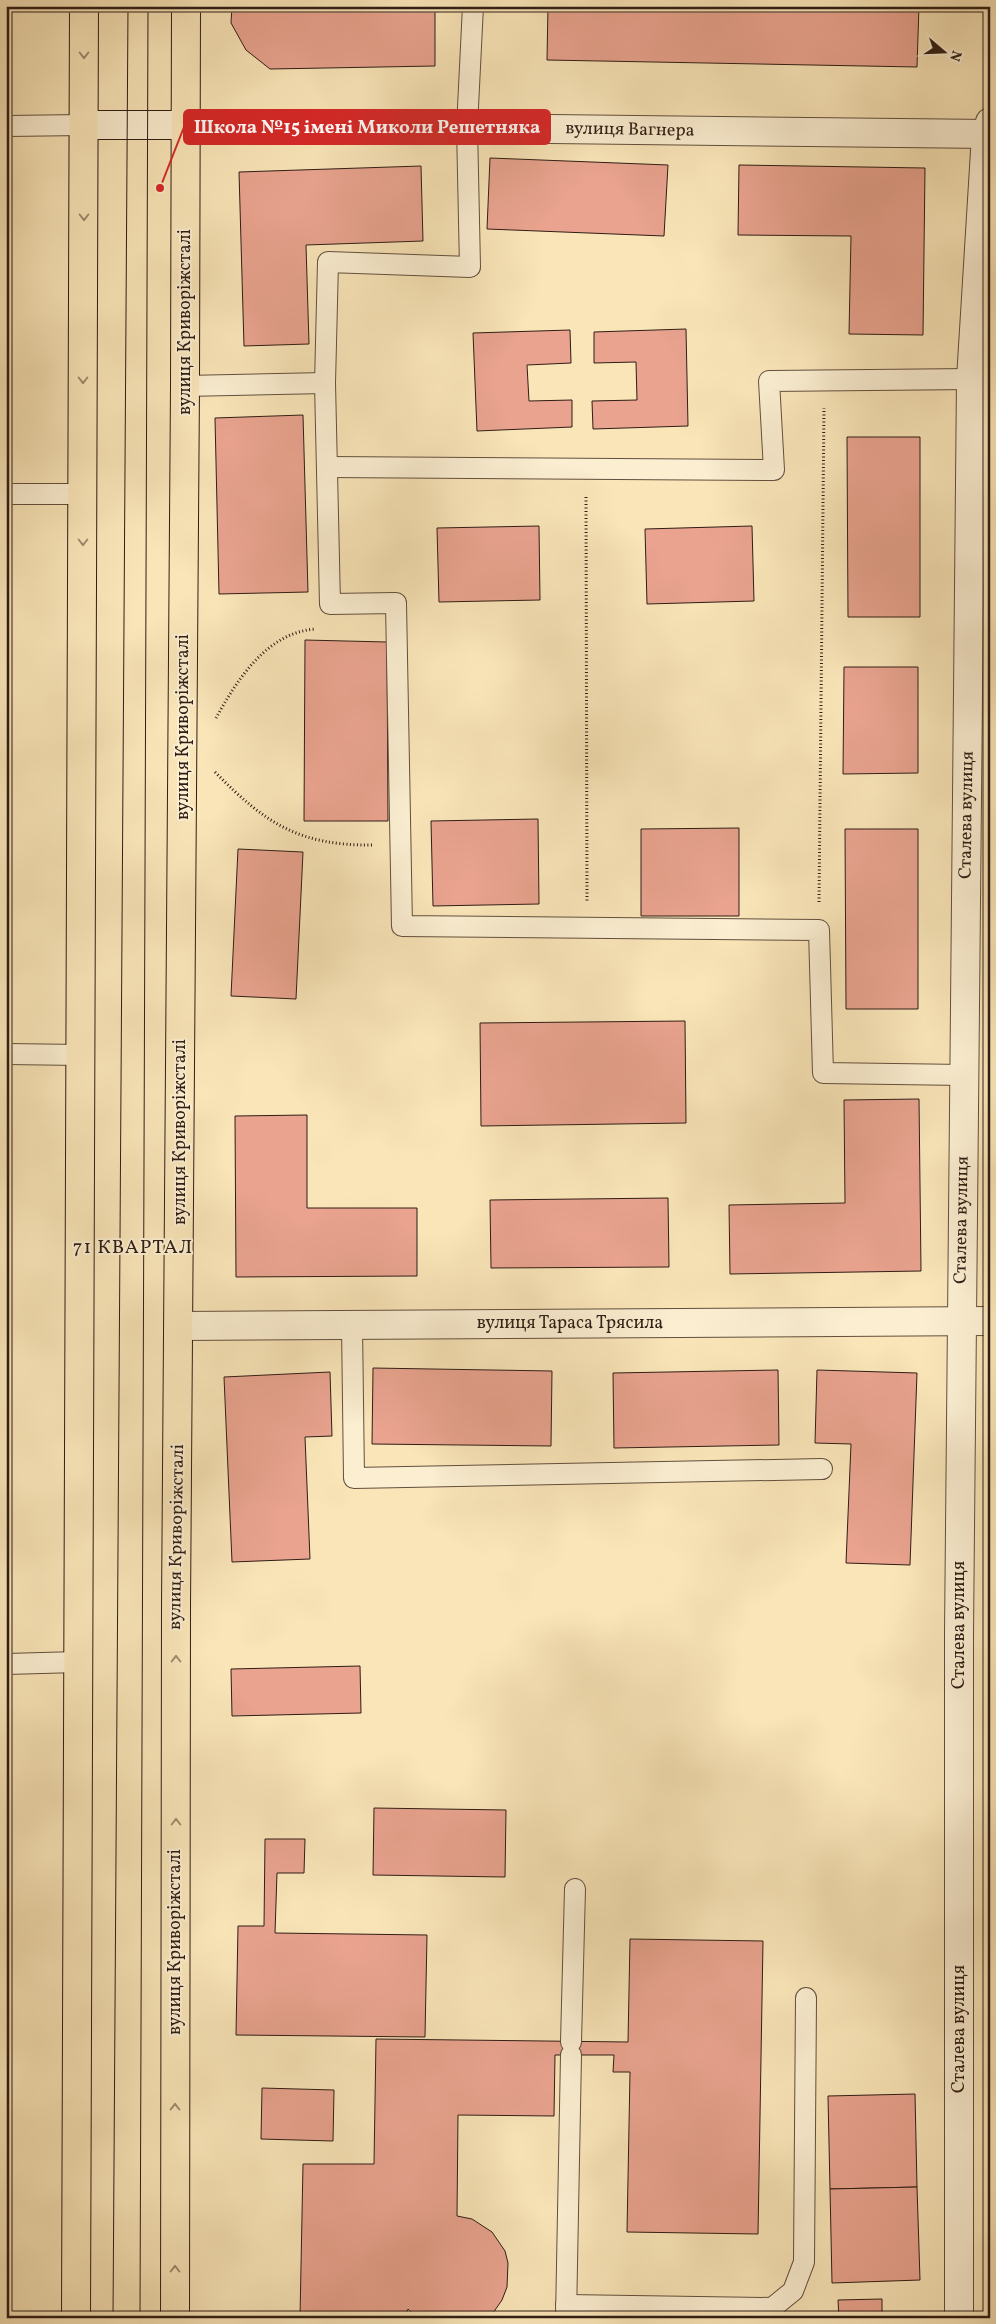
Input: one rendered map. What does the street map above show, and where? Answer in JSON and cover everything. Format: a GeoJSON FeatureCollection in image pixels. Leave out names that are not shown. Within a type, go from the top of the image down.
{"type":"FeatureCollection","features":[{"type":"Feature","properties":{"kind":"main road"},"geometry":{"type":"LineString","coordinates":[[76,2318],[84,6]]}},
{"type":"Feature","properties":{"kind":"main road","name":"вулиця Криворіжсталі"},"geometry":{"type":"LineString","coordinates":[[175,2318],[176,1607],[186,6]]}},
{"type":"Feature","properties":{"kind":"street"},"geometry":{"type":"LineString","coordinates":[[84,125],[185,125]]}},
{"type":"Feature","properties":{"kind":"street","name":"вулиця Вагнера"},"geometry":{"type":"LineString","coordinates":[[185,125],[988,131]]}},
{"type":"Feature","properties":{"kind":"street","name":"Сталева вулиця"},"geometry":{"type":"LineString","coordinates":[[959,2318],[961,1321],[971,379],[988,131]]}},
{"type":"Feature","properties":{"kind":"street","name":"вулиця Тараса Трясила"},"geometry":{"type":"LineString","coordinates":[[179,1326],[990,1321]]}},
{"type":"Feature","properties":{"kind":"lane"},"geometry":{"type":"LineString","coordinates":[[473,6],[467,127],[470,267],[328,262],[325,384],[330,604],[396,603],[402,926],[819,930],[823,1073],[964,1074]]}},
{"type":"Feature","properties":{"kind":"lane"},"geometry":{"type":"LineString","coordinates":[[6,126],[84,125]]}},
{"type":"Feature","properties":{"kind":"lane"},"geometry":{"type":"LineString","coordinates":[[327,468],[774,470],[769,381],[971,379]]}},
{"type":"Feature","properties":{"kind":"lane"},"geometry":{"type":"LineString","coordinates":[[185,386],[325,384]]}},
{"type":"Feature","properties":{"kind":"lane"},"geometry":{"type":"LineString","coordinates":[[6,494],[83,494]]}},
{"type":"Feature","properties":{"kind":"lane"},"geometry":{"type":"LineString","coordinates":[[6,1054],[81,1055]]}},
{"type":"Feature","properties":{"kind":"lane"},"geometry":{"type":"LineString","coordinates":[[352,1325],[354,1478],[822,1469]]}},
{"type":"Feature","properties":{"kind":"lane"},"geometry":{"type":"LineString","coordinates":[[6,1664],[78,1662]]}},
{"type":"Feature","properties":{"kind":"lane"},"geometry":{"type":"LineString","coordinates":[[575,1889],[566,2311],[772,2308],[793,2292],[804,2262],[806,1998]]}},
{"type":"Feature","properties":{"kind":"path"},"geometry":{"type":"LineString","coordinates":[[819,930],[824,380]]}},
{"type":"Feature","properties":{"kind":"path"},"geometry":{"type":"LineString","coordinates":[[586,469],[587,928]]}},
{"type":"Feature","properties":{"kind":"path"},"geometry":{"type":"LineString","coordinates":[[214,720],[231,691],[255,660],[275,644],[302,630],[325,628],[330,625],[330,604]]}},
{"type":"Feature","properties":{"kind":"path"},"geometry":{"type":"LineString","coordinates":[[209,766],[238,796],[265,819],[291,831],[315,840],[340,844],[400,844]]}},
{"type":"Feature","properties":{"kind":"building"},"geometry":{"type":"Polygon","coordinates":[[[232,6],[435,6],[435,66],[270,69],[246,50],[231,23],[232,6]]]}},
{"type":"Feature","properties":{"kind":"building"},"geometry":{"type":"Polygon","coordinates":[[[548,6],[919,6],[917,67],[547,60],[548,6]]]}},
{"type":"Feature","properties":{"kind":"building"},"geometry":{"type":"Polygon","coordinates":[[[490,158],[668,165],[664,236],[487,229],[490,158]]]}},
{"type":"Feature","properties":{"kind":"building"},"geometry":{"type":"Polygon","coordinates":[[[739,165],[925,168],[923,335],[849,334],[851,236],[738,235],[739,165]]]}},
{"type":"Feature","properties":{"kind":"building"},"geometry":{"type":"Polygon","coordinates":[[[421,166],[423,241],[306,245],[309,344],[244,346],[239,172],[421,166]]]}},
{"type":"Feature","properties":{"kind":"building"},"geometry":{"type":"Polygon","coordinates":[[[686,329],[688,426],[593,429],[592,401],[637,400],[636,362],[594,363],[594,332],[686,329]]]}},
{"type":"Feature","properties":{"kind":"building"},"geometry":{"type":"Polygon","coordinates":[[[570,330],[571,363],[527,365],[529,401],[572,400],[572,427],[477,431],[473,333],[570,330]]]}},
{"type":"Feature","properties":{"kind":"building"},"geometry":{"type":"Polygon","coordinates":[[[303,415],[308,592],[219,594],[215,418],[303,415]]]}},
{"type":"Feature","properties":{"kind":"building"},"geometry":{"type":"Polygon","coordinates":[[[847,437],[920,437],[920,617],[848,617],[847,437]]]}},
{"type":"Feature","properties":{"kind":"building"},"geometry":{"type":"Polygon","coordinates":[[[539,526],[540,600],[439,602],[437,528],[539,526]]]}},
{"type":"Feature","properties":{"kind":"building"},"geometry":{"type":"Polygon","coordinates":[[[752,526],[754,601],[647,604],[645,529],[752,526]]]}},
{"type":"Feature","properties":{"kind":"building"},"geometry":{"type":"Polygon","coordinates":[[[305,640],[387,642],[388,821],[304,821],[305,640]]]}},
{"type":"Feature","properties":{"kind":"building"},"geometry":{"type":"Polygon","coordinates":[[[844,667],[918,667],[918,773],[843,774],[844,667]]]}},
{"type":"Feature","properties":{"kind":"building"},"geometry":{"type":"Polygon","coordinates":[[[538,819],[539,904],[433,906],[431,821],[538,819]]]}},
{"type":"Feature","properties":{"kind":"building"},"geometry":{"type":"Polygon","coordinates":[[[739,828],[739,916],[641,916],[641,829],[739,828]]]}},
{"type":"Feature","properties":{"kind":"building"},"geometry":{"type":"Polygon","coordinates":[[[845,829],[918,829],[918,1009],[846,1009],[845,829]]]}},
{"type":"Feature","properties":{"kind":"building"},"geometry":{"type":"Polygon","coordinates":[[[238,849],[303,852],[296,999],[231,996],[238,849]]]}},
{"type":"Feature","properties":{"kind":"building"},"geometry":{"type":"Polygon","coordinates":[[[685,1021],[686,1123],[481,1126],[480,1023],[685,1021]]]}},
{"type":"Feature","properties":{"kind":"building"},"geometry":{"type":"Polygon","coordinates":[[[919,1099],[921,1271],[730,1274],[729,1205],[845,1203],[844,1100],[919,1099]]]}},
{"type":"Feature","properties":{"kind":"building"},"geometry":{"type":"Polygon","coordinates":[[[307,1115],[307,1208],[417,1208],[417,1276],[236,1277],[235,1116],[307,1115]]]}},
{"type":"Feature","properties":{"kind":"building"},"geometry":{"type":"Polygon","coordinates":[[[668,1198],[669,1267],[491,1268],[490,1200],[668,1198]]]}},
{"type":"Feature","properties":{"kind":"building"},"geometry":{"type":"Polygon","coordinates":[[[373,1368],[552,1371],[551,1446],[372,1444],[373,1368]]]}},
{"type":"Feature","properties":{"kind":"building"},"geometry":{"type":"Polygon","coordinates":[[[778,1370],[779,1445],[614,1448],[613,1373],[778,1370]]]}},
{"type":"Feature","properties":{"kind":"building"},"geometry":{"type":"Polygon","coordinates":[[[817,1370],[917,1373],[910,1565],[846,1563],[851,1444],[815,1443],[817,1370]]]}},
{"type":"Feature","properties":{"kind":"building"},"geometry":{"type":"Polygon","coordinates":[[[330,1372],[332,1436],[305,1437],[310,1559],[232,1562],[224,1377],[330,1372]]]}},
{"type":"Feature","properties":{"kind":"building"},"geometry":{"type":"Polygon","coordinates":[[[360,1666],[361,1713],[232,1716],[231,1669],[360,1666]]]}},
{"type":"Feature","properties":{"kind":"building"},"geometry":{"type":"Polygon","coordinates":[[[374,1808],[506,1810],[505,1877],[373,1875],[374,1808]]]}},
{"type":"Feature","properties":{"kind":"building"},"geometry":{"type":"Polygon","coordinates":[[[265,1839],[305,1839],[304,1873],[277,1873],[275,1933],[427,1935],[425,2037],[236,2035],[238,1926],[264,1926],[265,1839]]]}},
{"type":"Feature","properties":{"kind":"building"},"geometry":{"type":"Polygon","coordinates":[[[630,1939],[763,1941],[758,2234],[627,2232],[630,2072],[613,2072],[614,2055],[555,2055],[554,2116],[458,2115],[457,2216],[472,2219],[492,2232],[505,2251],[508,2263],[507,2287],[502,2300],[493,2313],[487,2318],[417,2318],[408,2309],[404,2318],[300,2318],[303,2164],[374,2164],[376,2039],[628,2042],[630,1939]]]}},
{"type":"Feature","properties":{"kind":"building"},"geometry":{"type":"Polygon","coordinates":[[[262,2088],[334,2090],[333,2141],[261,2139],[262,2088]]]}},
{"type":"Feature","properties":{"kind":"building"},"geometry":{"type":"Polygon","coordinates":[[[915,2094],[917,2187],[830,2189],[828,2096],[915,2094]]]}},
{"type":"Feature","properties":{"kind":"building"},"geometry":{"type":"Polygon","coordinates":[[[917,2187],[920,2280],[832,2283],[830,2189],[917,2187]]]}},
{"type":"Feature","properties":{"kind":"building"},"geometry":{"type":"Polygon","coordinates":[[[882,2299],[882,2318],[839,2318],[838,2300],[882,2299]]]}},
{"type":"Feature","properties":{"kind":"tram line"},"geometry":{"type":"LineString","coordinates":[[113,2318],[128,6]]}},
{"type":"Feature","properties":{"kind":"tram line"},"geometry":{"type":"LineString","coordinates":[[140,2318],[148,6]]}},
{"type":"Feature","properties":{"kind":"place","name":"Школа №15 імені Миколи Решетняка"},"geometry":{"type":"Point","coordinates":[160,188]}},
{"type":"Feature","properties":{"kind":"district","name":"71 КВАРТАЛ"},"geometry":{"type":"Point","coordinates":[133,1248]}}]}
